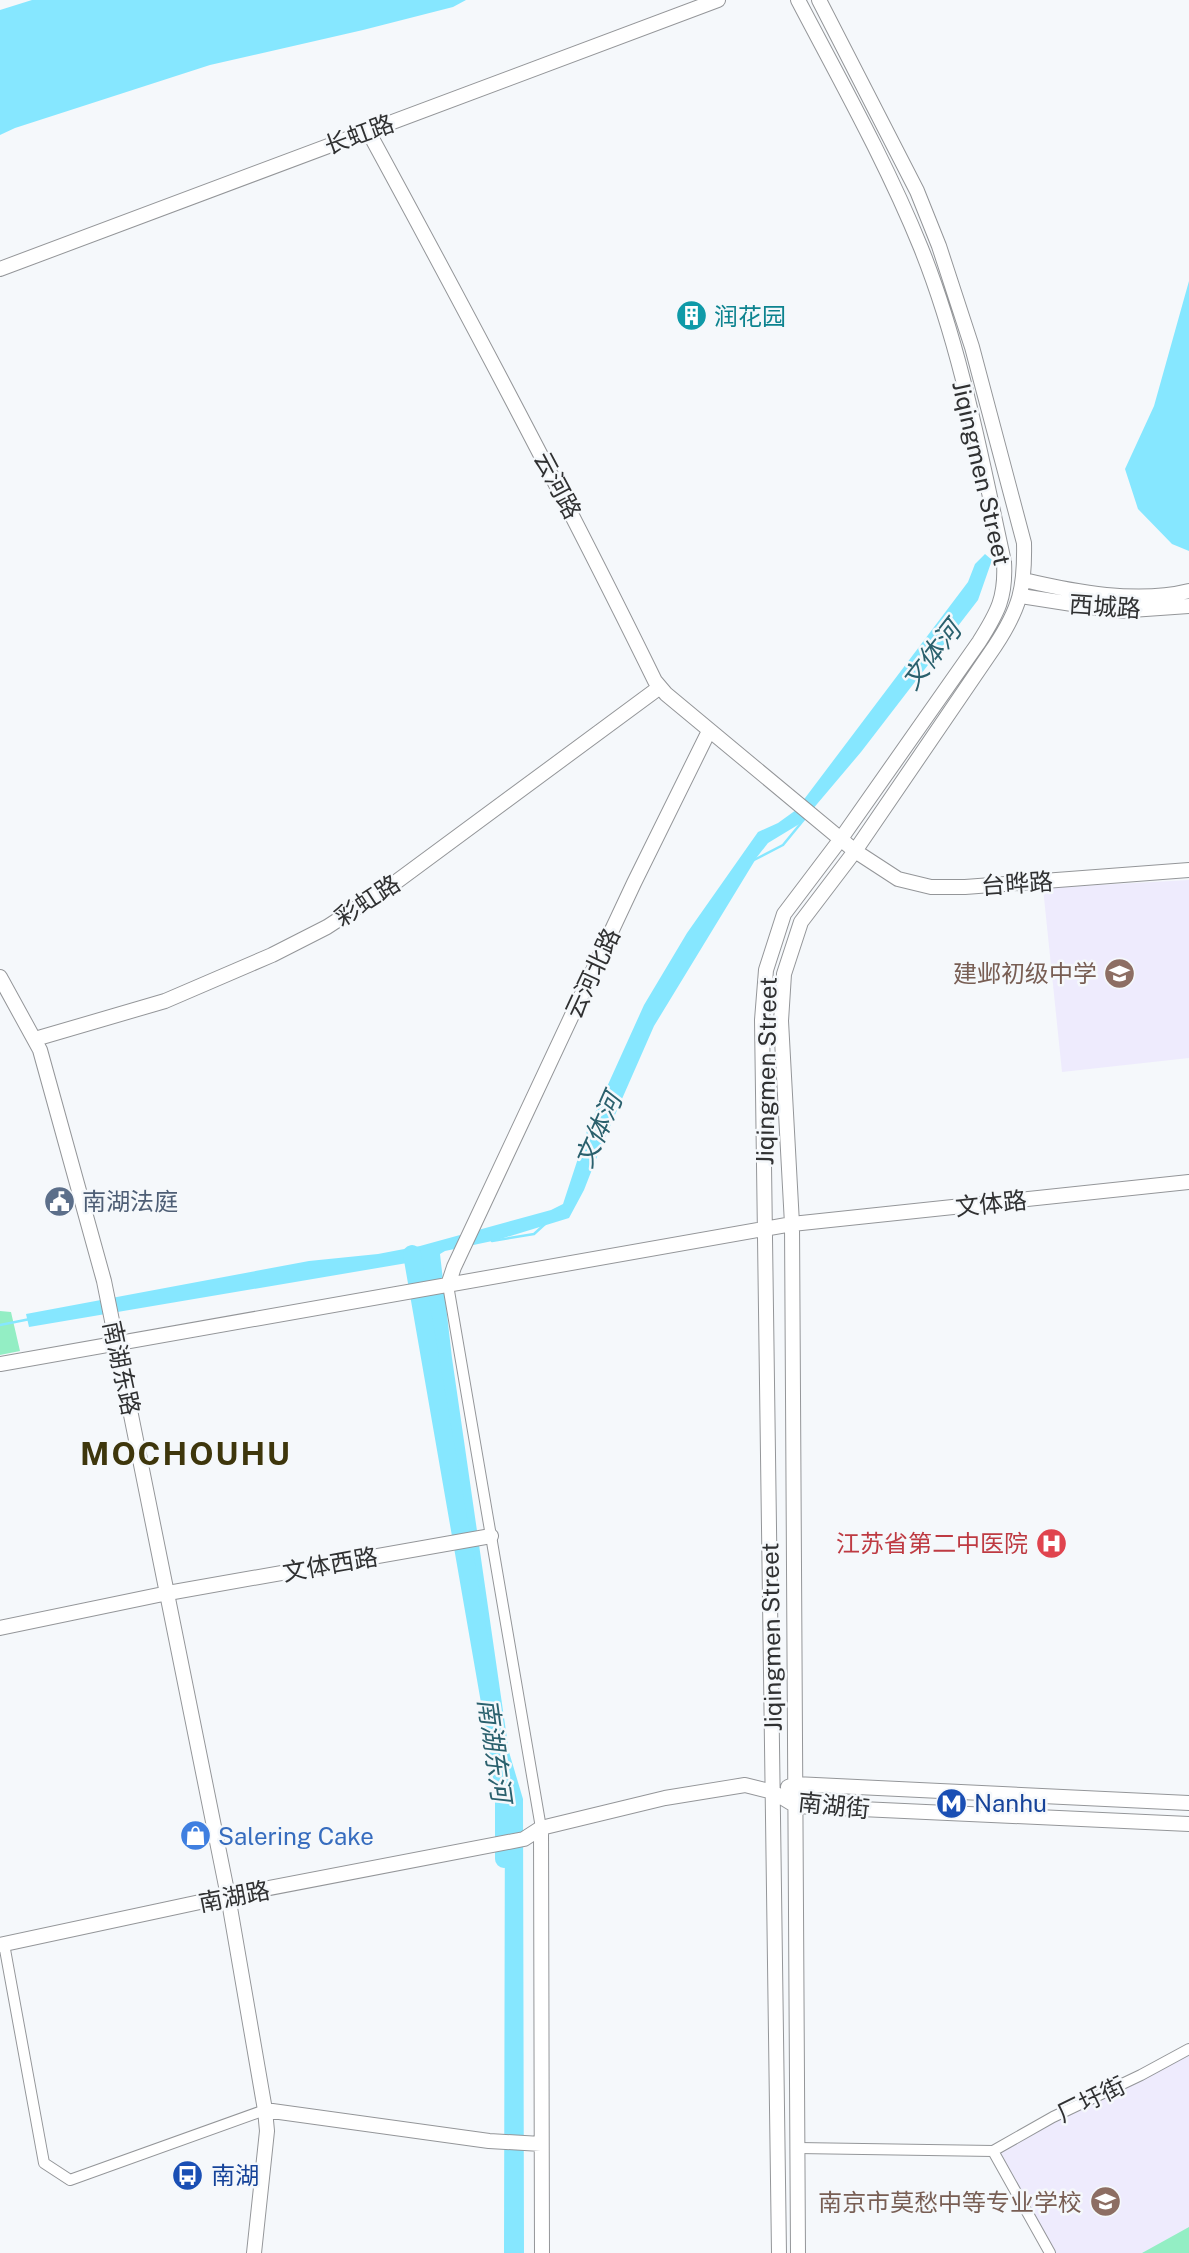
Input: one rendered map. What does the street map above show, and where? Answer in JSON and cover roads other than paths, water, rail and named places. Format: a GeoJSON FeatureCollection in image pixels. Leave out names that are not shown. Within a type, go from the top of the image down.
{"type":"FeatureCollection","features":[{"type":"Feature","properties":{"kind":"main road","name":"长虹路"},"geometry":{"type":"LineString","coordinates":[[0,269],[718,0]]}},
{"type":"Feature","properties":{"kind":"main road","name":"Jiqingmen Street"},"geometry":{"type":"LineString","coordinates":[[779,2253],[762,1020],[766,970],[784,914],[840,840],[995,617],[1005,586],[1004,562],[991,501],[954,352],[922,250],[893,182],[798,0]]}},
{"type":"Feature","properties":{"kind":"main road","name":"Jiqingmen Street"},"geometry":{"type":"LineString","coordinates":[[798,2253],[793,1224],[781,1021],[784,974],[801,922],[855,851],[1007,627],[1021,596],[1024,580],[1024,543],[957,297],[939,246],[917,191],[819,0]]}},
{"type":"Feature","properties":{"kind":"main road","name":"云河路"},"geometry":{"type":"LineString","coordinates":[[368,131],[490,355],[660,687],[820,824]]}},
{"type":"Feature","properties":{"kind":"main road","name":"西城路"},"geometry":{"type":"LineString","coordinates":[[1024,580],[1061,589],[1118,596],[1189,591]]}},
{"type":"Feature","properties":{"kind":"main road","name":"西城路"},"geometry":{"type":"LineString","coordinates":[[1021,596],[1117,611],[1189,606]]}},
{"type":"Feature","properties":{"kind":"main road","name":"彩虹路"},"geometry":{"type":"LineString","coordinates":[[35,1039],[165,1001],[272,955],[327,927],[396,882],[660,687]]}},
{"type":"Feature","properties":{"kind":"main road","name":"云河北路"},"geometry":{"type":"LineString","coordinates":[[446,1285],[634,883],[709,731]]}},
{"type":"Feature","properties":{"kind":"main road","name":"台晔路"},"geometry":{"type":"LineString","coordinates":[[820,824],[898,879],[931,887],[965,887],[1189,870]]}},
{"type":"Feature","properties":{"kind":"main road","name":"南湖东路"},"geometry":{"type":"LineString","coordinates":[[0,976],[35,1039],[44,1063],[104,1281],[228,1896],[265,2110]]}},
{"type":"Feature","properties":{"kind":"main road","name":"文体路"},"geometry":{"type":"LineString","coordinates":[[0,1364],[793,1224],[1189,1182]]}},
{"type":"Feature","properties":{"kind":"main road","name":"文体西路"},"geometry":{"type":"LineString","coordinates":[[0,1628],[169,1593],[485,1537]]}},
{"type":"Feature","properties":{"kind":"main road","name":"南湖街"},"geometry":{"type":"LineString","coordinates":[[773,1792],[795,1784],[1189,1803]]}},
{"type":"Feature","properties":{"kind":"main road"},"geometry":{"type":"LineString","coordinates":[[542,2253],[541,1828],[665,1798],[745,1785],[773,1792]]}},
{"type":"Feature","properties":{"kind":"main road","name":"南湖街"},"geometry":{"type":"LineString","coordinates":[[773,1792],[796,1806],[1189,1824]]}},
{"type":"Feature","properties":{"kind":"main road","name":"南湖路"},"geometry":{"type":"LineString","coordinates":[[2,1944],[228,1896],[524,1839],[541,1828]]}},
{"type":"Feature","properties":{"kind":"main road"},"geometry":{"type":"LineString","coordinates":[[254,2253],[267,2131],[265,2110],[489,2141],[541,2144]]}},
{"type":"Feature","properties":{"kind":"street"},"geometry":{"type":"LineString","coordinates":[[446,1285],[485,1537],[541,1828]]}},
{"type":"Feature","properties":{"kind":"street"},"geometry":{"type":"LineString","coordinates":[[2,1944],[44,2163],[70,2180],[265,2110]]}},
{"type":"Feature","properties":{"kind":"street","name":"厂圩街"},"geometry":{"type":"LineString","coordinates":[[993,2151],[1053,2117],[1189,2049]]}},
{"type":"Feature","properties":{"kind":"street"},"geometry":{"type":"LineString","coordinates":[[798,2148],[993,2151],[1050,2253]]}},
{"type":"Feature","properties":{"kind":"water"},"geometry":{"type":"Polygon","coordinates":[[[32,0],[466,0],[453,7],[363,30],[210,65],[0,135],[0,10],[32,0]]]}},
{"type":"Feature","properties":{"kind":"water"},"geometry":{"type":"Polygon","coordinates":[[[1189,281],[1189,551],[1172,544],[1138,509],[1125,469],[1154,406],[1189,281]]]}},
{"type":"Feature","properties":{"kind":"water"},"geometry":{"type":"Polygon","coordinates":[[[985,554],[992,560],[978,600],[861,752],[801,823],[768,843],[757,857],[654,1026],[584,1190],[569,1218],[440,1254],[452,1358],[509,1752],[523,1799],[524,2253],[504,2253],[505,1774],[434,1381],[418,1265],[413,1262],[29,1327],[26,1314],[309,1261],[378,1254],[420,1246],[551,1210],[563,1204],[587,1131],[644,1005],[687,933],[758,832],[778,823],[796,810],[968,582],[975,564],[985,554]]]}},
{"type":"Feature","properties":{"kind":"waterway","name":"文体河"},"geometry":{"type":"LineString","coordinates":[[752,861],[783,845],[806,817]]}},
{"type":"Feature","properties":{"kind":"waterway","name":"文体河"},"geometry":{"type":"LineString","coordinates":[[492,1241],[534,1234],[545,1224]]}},
{"type":"Feature","properties":{"kind":"waterway","name":"南湖东河"},"geometry":{"type":"LineString","coordinates":[[412,1254],[494,1725],[504,1791],[504,1859]]}},
{"type":"Feature","properties":{"kind":"waterway","name":"文体河"},"geometry":{"type":"LineString","coordinates":[[0,1325],[30,1319]]}},
{"type":"Feature","properties":{"kind":"place","name":"润花园"},"geometry":{"type":"Point","coordinates":[691,316]}},
{"type":"Feature","properties":{"kind":"place","name":"建邺初级中学"},"geometry":{"type":"Point","coordinates":[1120,973]}},
{"type":"Feature","properties":{"kind":"place","name":"南湖法庭"},"geometry":{"type":"Point","coordinates":[59,1201]}},
{"type":"Feature","properties":{"kind":"place","name":"江苏省第二中医院"},"geometry":{"type":"Point","coordinates":[1051,1543]}},
{"type":"Feature","properties":{"kind":"place","name":"Nanhu"},"geometry":{"type":"Point","coordinates":[951,1803]}},
{"type":"Feature","properties":{"kind":"place","name":"Salering Cake"},"geometry":{"type":"Point","coordinates":[195,1836]}},
{"type":"Feature","properties":{"kind":"place","name":"南湖"},"geometry":{"type":"Point","coordinates":[188,2175]}},
{"type":"Feature","properties":{"kind":"place","name":"南京市莫愁中等专业学校"},"geometry":{"type":"Point","coordinates":[1105,2202]}},
{"type":"Feature","properties":{"kind":"district","name":"MOCHOUHU"},"geometry":{"type":"Point","coordinates":[186,1453]}}]}
